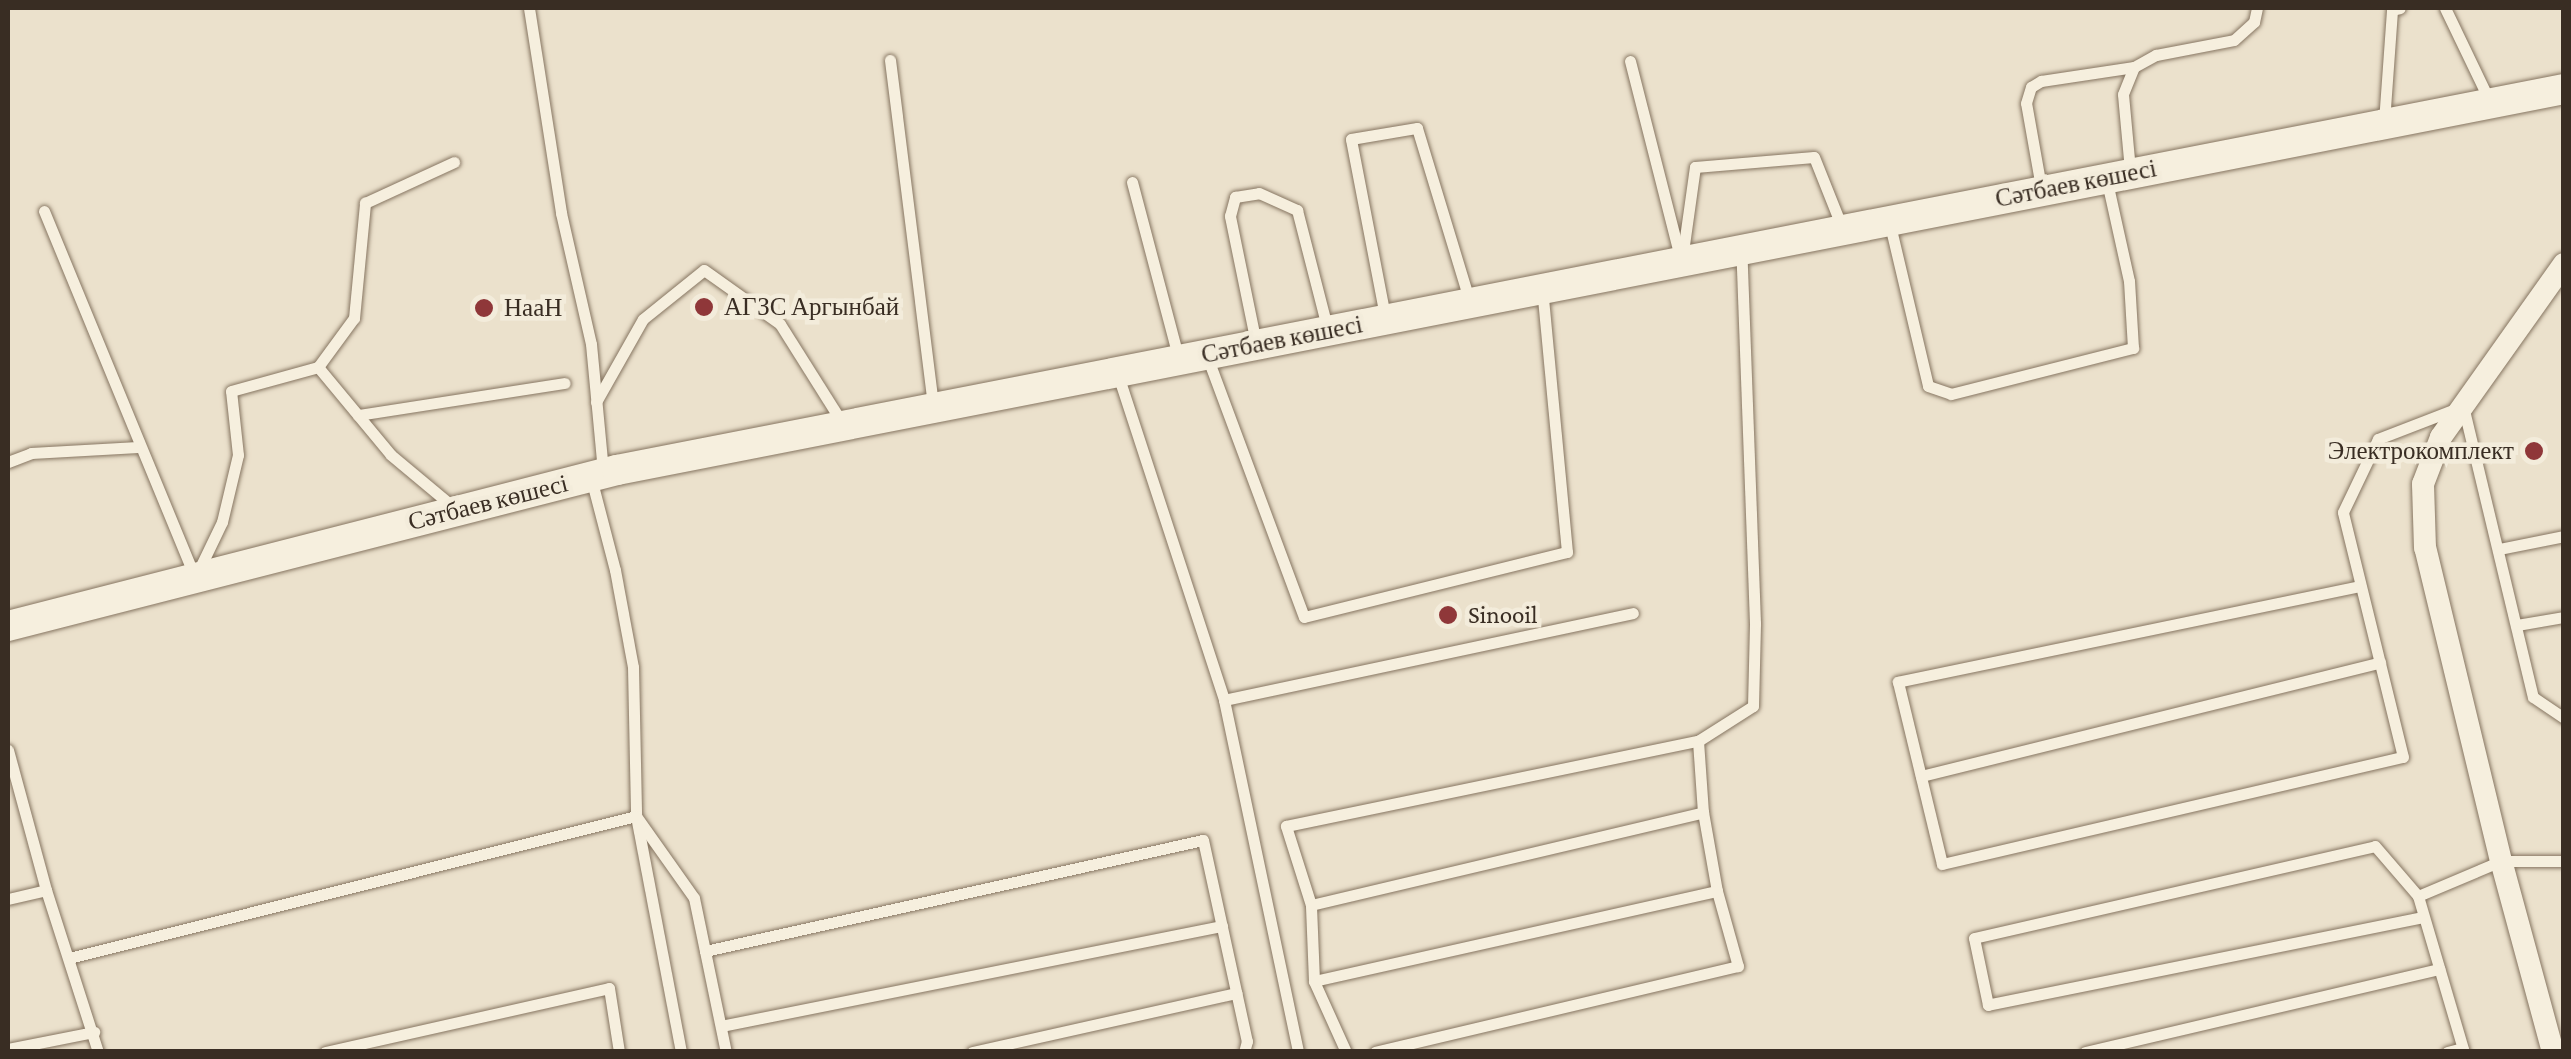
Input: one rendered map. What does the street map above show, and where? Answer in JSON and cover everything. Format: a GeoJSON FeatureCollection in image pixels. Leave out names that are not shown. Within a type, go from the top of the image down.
{"type":"FeatureCollection","features":[{"type":"Feature","properties":{"kind":"main road","name":"Сәтбаев көшесі"},"geometry":{"type":"LineString","coordinates":[[8,626],[597,476],[2564,89]]}},
{"type":"Feature","properties":{"kind":"street"},"geometry":{"type":"LineString","coordinates":[[2553,1052],[2501,861],[2425,548],[2423,484],[2441,437],[2564,264]]}},
{"type":"Feature","properties":{"kind":"lane"},"geometry":{"type":"LineString","coordinates":[[529,8],[562,213],[591,344],[597,476],[633,667],[636,816],[680,1052]]}},
{"type":"Feature","properties":{"kind":"lane"},"geometry":{"type":"LineString","coordinates":[[2042,191],[2026,103],[2031,87],[2042,81],[2134,67],[2156,55],[2234,40],[2254,22],[2256,8]]}},
{"type":"Feature","properties":{"kind":"lane"},"geometry":{"type":"LineString","coordinates":[[2384,124],[2392,10],[2400,8]]}},
{"type":"Feature","properties":{"kind":"lane"},"geometry":{"type":"LineString","coordinates":[[2444,8],[2491,104]]}},
{"type":"Feature","properties":{"kind":"lane"},"geometry":{"type":"LineString","coordinates":[[890,60],[934,408]]}},
{"type":"Feature","properties":{"kind":"lane"},"geometry":{"type":"LineString","coordinates":[[1630,60],[1682,262]]}},
{"type":"Feature","properties":{"kind":"lane"},"geometry":{"type":"LineString","coordinates":[[1889,221],[1928,386],[1952,394],[2133,348],[2119,176],[2123,94],[2134,67]]}},
{"type":"Feature","properties":{"kind":"lane"},"geometry":{"type":"LineString","coordinates":[[1386,320],[1351,139],[1417,128],[1470,303]]}},
{"type":"Feature","properties":{"kind":"lane"},"geometry":{"type":"LineString","coordinates":[[1682,262],[1695,168],[1814,157],[1843,230]]}},
{"type":"Feature","properties":{"kind":"lane"},"geometry":{"type":"LineString","coordinates":[[195,578],[222,522],[238,455],[231,391],[318,367],[354,318],[365,203],[454,162]]}},
{"type":"Feature","properties":{"kind":"lane"},"geometry":{"type":"LineString","coordinates":[[1132,182],[1193,357],[1304,617],[1567,552],[1542,289]]}},
{"type":"Feature","properties":{"kind":"lane"},"geometry":{"type":"LineString","coordinates":[[1256,345],[1230,216],[1235,197],[1258,193],[1297,210],[1328,331]]}},
{"type":"Feature","properties":{"kind":"lane"},"geometry":{"type":"LineString","coordinates":[[44,212],[195,578]]}},
{"type":"Feature","properties":{"kind":"lane"},"geometry":{"type":"LineString","coordinates":[[1346,1052],[1314,981],[1310,905],[1286,826],[1698,741],[1753,706],[1755,622],[1741,250]]}},
{"type":"Feature","properties":{"kind":"lane"},"geometry":{"type":"LineString","coordinates":[[596,402],[643,319],[704,270],[780,324],[844,426]]}},
{"type":"Feature","properties":{"kind":"lane"},"geometry":{"type":"LineString","coordinates":[[318,367],[391,455],[458,511]]}},
{"type":"Feature","properties":{"kind":"lane"},"geometry":{"type":"LineString","coordinates":[[1117,372],[1224,700],[1298,1052]]}},
{"type":"Feature","properties":{"kind":"lane"},"geometry":{"type":"LineString","coordinates":[[358,414],[565,384]]}},
{"type":"Feature","properties":{"kind":"lane"},"geometry":{"type":"LineString","coordinates":[[2360,586],[1898,682],[1942,864],[2403,757],[2343,512],[2378,439],[2464,406],[2533,697],[2564,718]]}},
{"type":"Feature","properties":{"kind":"lane"},"geometry":{"type":"LineString","coordinates":[[8,462],[31,454],[138,447]]}},
{"type":"Feature","properties":{"kind":"lane"},"geometry":{"type":"LineString","coordinates":[[2499,549],[2564,536]]}},
{"type":"Feature","properties":{"kind":"lane"},"geometry":{"type":"LineString","coordinates":[[1224,700],[1632,613]]}},
{"type":"Feature","properties":{"kind":"lane"},"geometry":{"type":"LineString","coordinates":[[2517,626],[2564,617]]}},
{"type":"Feature","properties":{"kind":"lane"},"geometry":{"type":"LineString","coordinates":[[1921,776],[2380,662]]}},
{"type":"Feature","properties":{"kind":"lane"},"geometry":{"type":"LineString","coordinates":[[1375,1052],[1738,966],[1717,890],[1703,812],[1698,741]]}},
{"type":"Feature","properties":{"kind":"lane"},"geometry":{"type":"LineString","coordinates":[[8,750],[11,776],[98,1052]]}},
{"type":"Feature","properties":{"kind":"lane"},"geometry":{"type":"LineString","coordinates":[[1310,905],[1703,812]]}},
{"type":"Feature","properties":{"kind":"lane"},"geometry":{"type":"LineString","coordinates":[[636,816],[694,898],[726,1052]]}},
{"type":"Feature","properties":{"kind":"lane"},"geometry":{"type":"LineString","coordinates":[[69,958],[636,816]]}},
{"type":"Feature","properties":{"kind":"lane"},"geometry":{"type":"LineString","coordinates":[[706,952],[1203,840],[1247,1042],[1244,1052]]}},
{"type":"Feature","properties":{"kind":"lane"},"geometry":{"type":"LineString","coordinates":[[2423,917],[1988,1006],[1974,938],[2375,846],[2418,896],[2463,1050],[2447,1052]]}},
{"type":"Feature","properties":{"kind":"lane"},"geometry":{"type":"LineString","coordinates":[[2418,896],[2501,861],[2564,861]]}},
{"type":"Feature","properties":{"kind":"lane"},"geometry":{"type":"LineString","coordinates":[[8,898],[46,890]]}},
{"type":"Feature","properties":{"kind":"lane"},"geometry":{"type":"LineString","coordinates":[[1314,981],[1717,890]]}},
{"type":"Feature","properties":{"kind":"lane"},"geometry":{"type":"LineString","coordinates":[[721,1026],[1222,926]]}},
{"type":"Feature","properties":{"kind":"lane"},"geometry":{"type":"LineString","coordinates":[[2085,1052],[2439,970]]}},
{"type":"Feature","properties":{"kind":"lane"},"geometry":{"type":"LineString","coordinates":[[325,1052],[608,988],[619,1052]]}},
{"type":"Feature","properties":{"kind":"lane"},"geometry":{"type":"LineString","coordinates":[[972,1052],[1236,993]]}},
{"type":"Feature","properties":{"kind":"lane"},"geometry":{"type":"LineString","coordinates":[[8,1049],[94,1032]]}},
{"type":"Feature","properties":{"kind":"place","name":"АГЗС Аргынбай"},"geometry":{"type":"Point","coordinates":[704,307]}},
{"type":"Feature","properties":{"kind":"place","name":"НааН"},"geometry":{"type":"Point","coordinates":[484,308]}},
{"type":"Feature","properties":{"kind":"place","name":"Электрокомплект"},"geometry":{"type":"Point","coordinates":[2534,451]}},
{"type":"Feature","properties":{"kind":"place","name":"Sinooil"},"geometry":{"type":"Point","coordinates":[1448,615]}}]}
